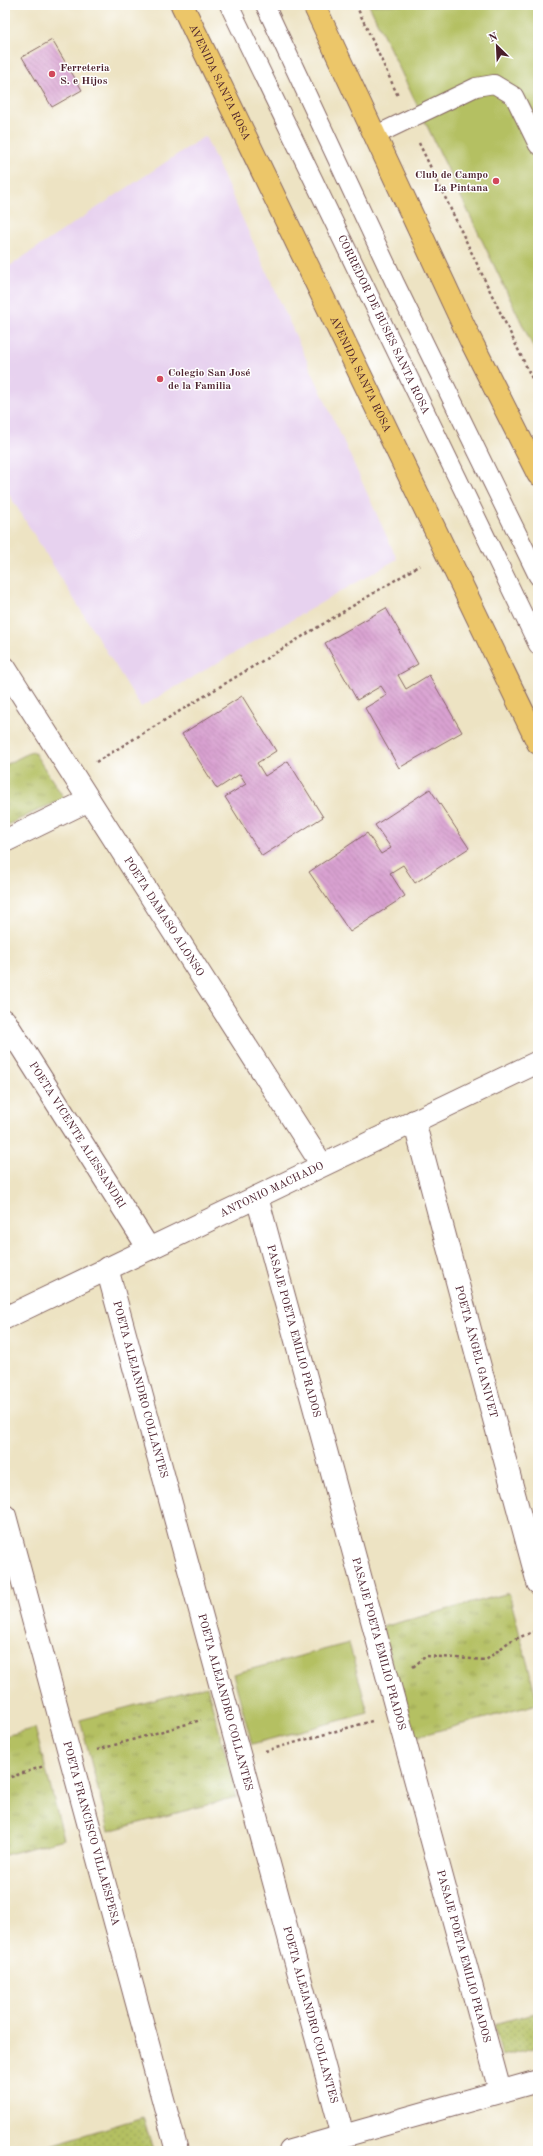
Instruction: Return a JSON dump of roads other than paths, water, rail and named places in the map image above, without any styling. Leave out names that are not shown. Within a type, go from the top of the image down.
[{"type":"main road","name":"AVENIDA SANTA ROSA","points":[[182,5],[538,743]]},
{"type":"main road","points":[[314,5],[467,332],[538,474]]},
{"type":"street","name":"POETA DAMASO ALONSO","points":[[5,668],[322,1165]]},
{"type":"street","points":[[5,841],[89,800]]},
{"type":"street","name":"POETA VICENTE ALESSANDRI","points":[[5,1021],[149,1249]]},
{"type":"street","name":"ANTONIO MACHADO","points":[[5,1318],[538,1062]]},
{"type":"street","name":"POETA ÁNGEL GANIVET","points":[[414,1122],[538,1583]]},
{"type":"street","name":"PASAJE POETA EMILIO PRADOS","points":[[257,1197],[500,2091]]},
{"type":"street","name":"POETA ALEJANDRO COLLANTES","points":[[107,1268],[342,2136]]},
{"type":"street","name":"POETA FRANCISCO VILLAESPESA","points":[[5,1516],[178,2151]]},
{"type":"street","points":[[292,2151],[538,2081]]},
{"type":"lane","name":"CORREDOR DE BUSES SANTA ROSA","points":[[229,5],[538,645]]},
{"type":"lane","points":[[265,5],[395,283],[538,576]]},
{"type":"lane","points":[[374,136],[476,86],[494,84],[514,96],[538,145]]},
{"type":"place","name":"Ferreteria S. e Hijos","points":[[52,74]]},
{"type":"place","name":"Club de Campo La Pintana","points":[[496,181]]},
{"type":"place","name":"Colegio San José de la Familia","points":[[160,379]]}]
